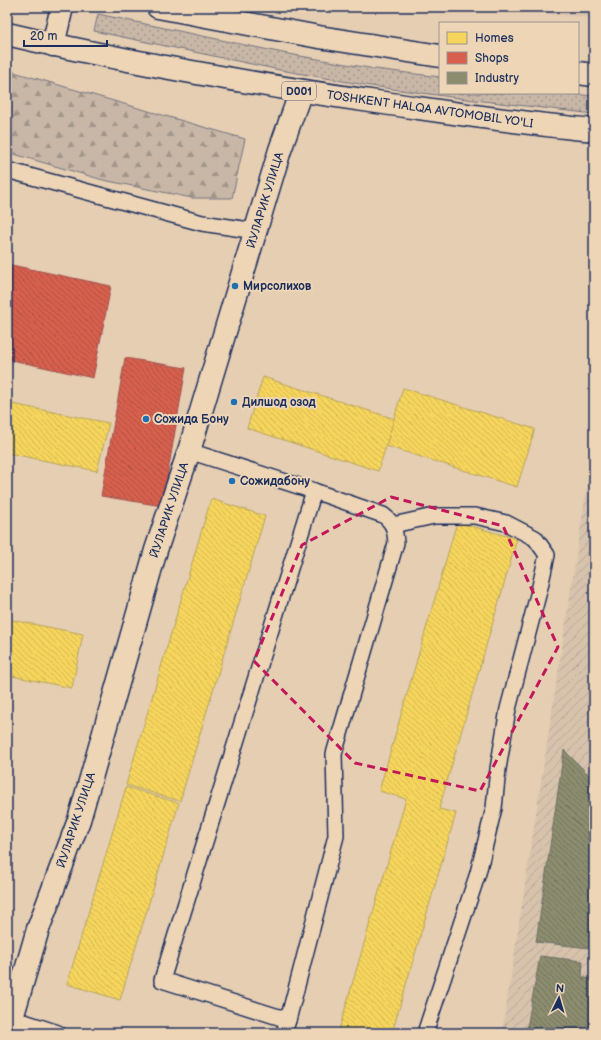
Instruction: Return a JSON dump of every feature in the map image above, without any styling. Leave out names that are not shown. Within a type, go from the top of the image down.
[{"type":"main road","points":[[53,44],[62,7]]},
{"type":"main road","points":[[158,7],[319,37],[439,56]]},
{"type":"main road","name":"TOSHKENT HALQA AVTOMOBIL YO'LI","points":[[7,34],[183,70],[301,91],[445,112],[594,130]]},
{"type":"main road","points":[[579,73],[594,75]]},
{"type":"main road","name":"ЙУЛАРИК УЛИЦА","points":[[10,1023],[38,929],[79,820],[156,550],[188,451],[280,150],[301,91]]},
{"type":"lane","points":[[7,170],[202,223],[256,231]]},
{"type":"lane","points":[[188,451],[314,491],[383,515],[389,519],[393,525],[395,534],[396,543],[334,754],[336,836],[286,1027],[162,980],[314,491]]},
{"type":"lane","points":[[393,525],[434,516],[475,516],[506,524],[535,538],[547,555],[540,592],[508,709],[498,769],[494,808],[478,872],[425,1033]]},
{"type":"lane","points":[[10,1023],[58,1033]]},
{"type":"highlighted area","points":[[391,497],[503,526],[558,647],[480,791],[355,763],[254,661],[302,545]]},
{"type":"shaded area","points":[[481,7],[594,7],[594,18]]},
{"type":"shaded area","points":[[594,441],[594,1033],[502,1033]]},
{"type":"green space","points":[[98,14],[283,53],[375,69],[439,77],[439,94],[572,94],[594,96],[594,114],[371,86],[280,70],[94,31]]},
{"type":"green space","points":[[7,70],[245,139],[232,198],[192,198],[103,180],[7,152]]},
{"type":"building: Homes","points":[[263,377],[395,419],[378,471],[247,428]]},
{"type":"building: Homes","points":[[403,388],[535,429],[517,487],[386,446]]},
{"type":"building: Homes","points":[[7,403],[109,423],[97,471],[7,453]]},
{"type":"building: Homes","points":[[211,499],[265,516],[180,801],[126,785]]},
{"type":"building: Homes","points":[[457,522],[517,539],[439,809],[456,813],[392,1033],[338,1033],[406,799],[379,791]]},
{"type":"building: Homes","points":[[7,619],[83,634],[72,688],[7,675]]},
{"type":"building: Homes","points":[[126,787],[179,803],[120,1000],[67,984]]},
{"type":"building: Shops","points":[[7,264],[111,286],[93,378],[7,359]]},
{"type":"building: Shops","points":[[125,358],[186,368],[162,506],[101,496]]},
{"type":"building: Industry","points":[[564,750],[594,780],[594,908],[589,948],[536,942]]},
{"type":"building: Industry","points":[[540,956],[583,961],[582,977],[594,980],[594,1033],[526,1033]]},
{"type":"place","name":"Мирсолихов","points":[[235,286]]},
{"type":"place","name":"Дилшод озод","points":[[234,402]]},
{"type":"place","name":"Сожида Бону","points":[[146,419]]},
{"type":"place","name":"Сожидабону","points":[[232,481]]}]
